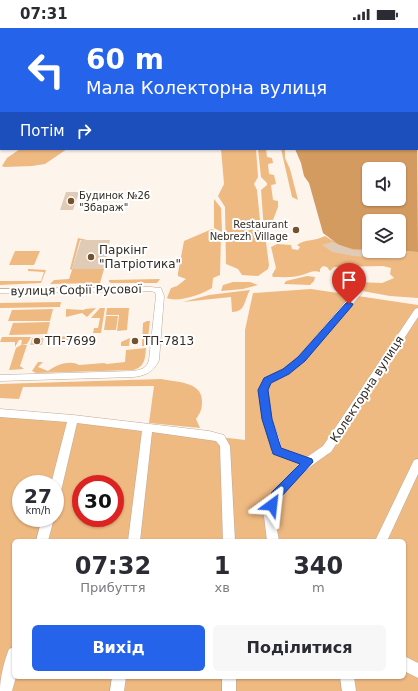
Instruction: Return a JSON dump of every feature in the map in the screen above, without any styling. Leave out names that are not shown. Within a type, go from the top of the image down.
[{"type":"street","name":"вулиця Софії Русової","points":[[0,291],[150,289],[158,290],[160,296],[154,360],[152,367],[141,373],[0,378]]},
{"type":"street","points":[[308,462],[276,451],[275,442],[267,419],[263,390],[268,381],[286,372],[301,359],[358,293]]},
{"type":"street","name":"Колекторна вулиця","points":[[272,539],[270,516],[276,495],[308,462],[327,450],[418,310]]},
{"type":"street","points":[[0,413],[73,419],[216,436],[220,438],[225,446],[229,539]]},
{"type":"street","points":[[59,475],[73,419]]},
{"type":"street","points":[[134,539],[147,428]]},
{"type":"street","points":[[382,539],[418,463]]},
{"type":"street","points":[[43,539],[46,527]]},
{"type":"street","points":[[5,691],[12,662]]},
{"type":"street","points":[[406,664],[418,671]]},
{"type":"street","points":[[117,691],[119,679]]},
{"type":"street","points":[[229,679],[229,691]]},
{"type":"street","points":[[347,679],[349,691]]},
{"type":"shaded area","points":[[19,150],[66,150],[45,164],[32,166],[4,167],[2,166],[7,158]]},
{"type":"shaded area","points":[[221,150],[256,150],[258,177],[254,184],[257,190],[261,231],[265,235],[269,265],[268,269],[258,276],[242,275],[238,269],[226,264],[225,207],[218,196],[224,184]]},
{"type":"shaded area","points":[[258,150],[266,150],[267,157],[272,158],[273,163],[268,164],[269,174],[274,175],[276,184],[271,185],[273,200],[278,201],[278,207],[268,233],[264,230],[261,190],[267,185],[267,183],[261,177]]},
{"type":"shaded area","points":[[281,150],[285,150],[285,158],[290,169],[298,200],[292,197]]},
{"type":"shaded area","points":[[295,150],[417,150],[418,252],[406,251],[406,214],[362,214],[362,250],[339,245],[323,233],[309,183],[304,176],[301,163]]},
{"type":"shaded area","points":[[214,199],[221,208],[222,232],[214,228]]},
{"type":"shaded area","points":[[212,229],[221,236],[220,275],[213,278],[212,288],[203,293],[184,299],[167,298],[171,288],[177,286],[186,279],[178,276],[184,241]]},
{"type":"shaded area","points":[[325,236],[346,246],[362,249],[362,258],[406,258],[406,252],[418,252],[418,298],[390,296],[335,286],[336,284],[356,282],[382,283],[394,278],[390,274],[391,268],[383,266],[334,267],[330,271],[327,267],[323,266],[320,269],[320,272],[313,272],[295,277],[273,277],[272,275],[276,268],[271,247],[277,244],[291,245],[292,249],[298,250],[300,247],[297,245],[300,243]]},
{"type":"shaded area","points":[[78,238],[87,240],[80,240],[72,269],[104,269],[100,283],[50,284],[54,280],[69,279]]},
{"type":"shaded area","points":[[15,251],[40,251],[34,265],[9,265]]},
{"type":"shaded area","points":[[28,269],[46,270],[41,283],[0,285],[0,281],[41,281],[44,272],[28,271]]},
{"type":"shaded area","points":[[307,276],[315,277],[314,281],[310,285],[284,284],[286,281]]},
{"type":"shaded area","points":[[160,279],[157,283],[109,282],[109,280]]},
{"type":"shaded area","points":[[233,282],[250,282],[258,285],[243,289],[221,291],[223,285]]},
{"type":"shaded area","points":[[311,289],[418,305],[418,691],[0,691],[0,414],[145,428],[245,440],[245,330],[253,293]]},
{"type":"shaded area","points":[[250,290],[242,308],[232,312],[231,297],[183,302],[209,295]]},
{"type":"shaded area","points":[[61,302],[60,307],[0,308],[0,303]]},
{"type":"shaded area","points":[[96,308],[87,317],[82,313],[66,317],[66,309],[84,310]]},
{"type":"shaded area","points":[[100,308],[105,308],[101,333],[93,333],[94,328],[98,328],[100,318],[91,318]]},
{"type":"shaded area","points":[[107,308],[129,308],[127,330],[117,331],[119,315],[106,315]]},
{"type":"shaded area","points":[[53,309],[50,321],[8,321],[12,310]]},
{"type":"shaded area","points":[[106,316],[118,316],[116,330],[104,330]]},
{"type":"shaded area","points":[[150,321],[147,346],[142,346],[143,323]]},
{"type":"shaded area","points":[[50,322],[47,334],[9,335],[13,323]]},
{"type":"shaded area","points":[[86,336],[86,340],[50,340],[46,337],[31,337]]},
{"type":"shaded area","points":[[2,337],[31,337],[27,344],[21,345],[22,340],[19,340],[15,347],[15,342],[0,342]]},
{"type":"shaded area","points":[[130,338],[129,346],[121,346],[121,342]]},
{"type":"shaded area","points":[[21,345],[27,345],[20,366],[24,369],[9,370],[16,348]]},
{"type":"shaded area","points":[[146,348],[144,362],[140,367],[133,370],[36,373],[32,371],[38,362],[43,362],[38,367],[48,371],[56,366],[68,363],[79,365],[125,362],[126,350]]},
{"type":"shaded area","points":[[161,379],[187,384],[198,390],[201,394],[202,406],[196,419],[200,428],[149,423],[154,386],[23,387],[19,399],[0,398],[0,384]]},
{"type":"building","name":"Будинок №26 \"Збараж\"","points":[[66,192],[79,192],[73,210],[60,210]]},
{"type":"building","name":"Паркінг \"Патріотика\"","points":[[81,240],[110,240],[104,269],[72,269]]},
{"type":"building","points":[[332,242],[353,250],[362,250],[362,257],[332,252],[322,245]]},
{"type":"building","name":"ТП-7699","points":[[32,338],[44,338],[42,345],[30,345]]},
{"type":"place","name":"Будинок №26 \"Збараж\"","points":[[71,201]]},
{"type":"place","name":"Restaurant Nebrezh Village","points":[[296,230]]},
{"type":"place","name":"Паркінг \"Патріотика\"","points":[[91,257]]},
{"type":"place","name":"ТП-7699","points":[[37,341]]},
{"type":"place","name":"ТП-7813","points":[[135,341]]},
{"type":"route","points":[[272,505],[276,495],[308,462],[276,451],[275,442],[267,419],[263,390],[268,381],[286,372],[301,359],[349,304]]}]
